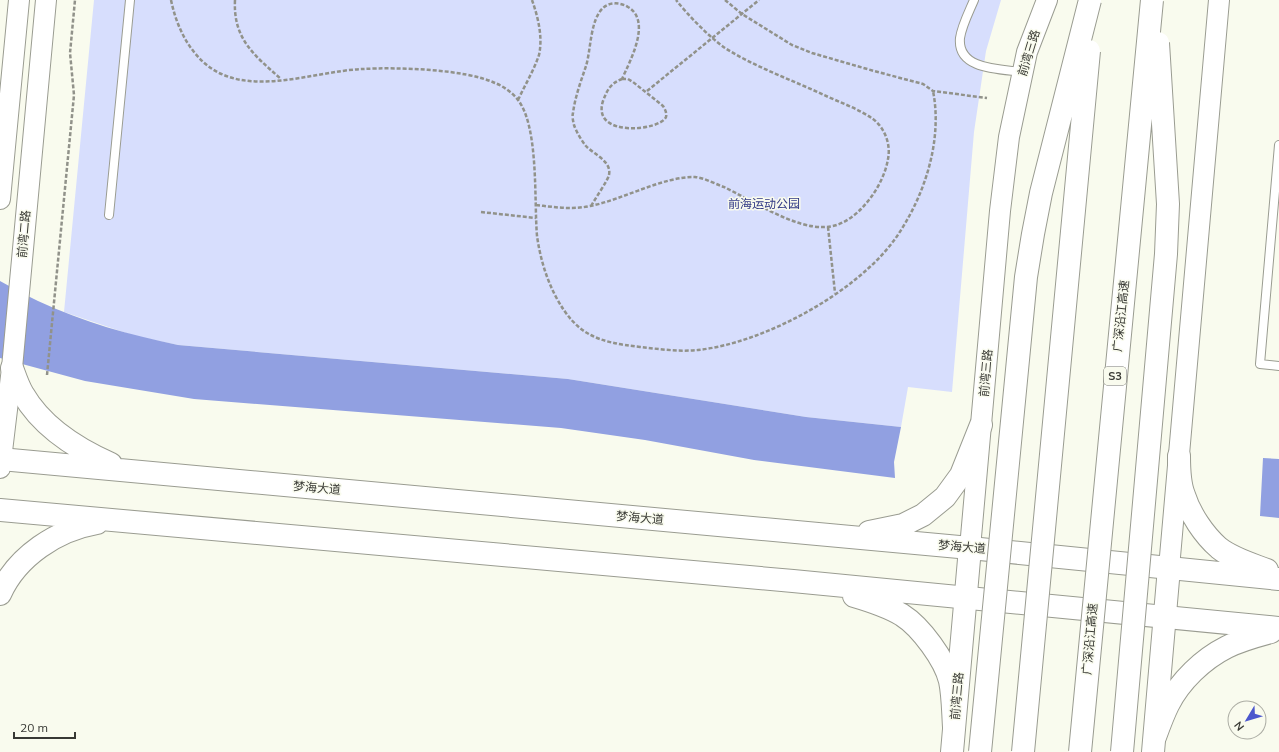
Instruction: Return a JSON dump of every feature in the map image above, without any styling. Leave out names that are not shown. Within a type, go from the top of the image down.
[{"type":"main road","points":[[980,752],[1026,277],[1041,193],[1090,0]]},
{"type":"main road","points":[[1023,752],[1094,0]]},
{"type":"main road","name":"广深沿江高速","points":[[1080,752],[1152,0]]},
{"type":"main road","points":[[1122,752],[1166,254],[1166,167],[1156,0]]},
{"type":"main road","points":[[12,368],[22,393],[36,412],[55,430],[90,455],[112,464],[144,472]]},
{"type":"main road","points":[[843,537],[903,525],[923,515],[945,497],[961,475],[981,425]]},
{"type":"main road","points":[[1179,456],[1180,476],[1184,495],[1192,514],[1205,533],[1220,548],[1241,560],[1279,574]]},
{"type":"main road","name":"梦海大道","points":[[0,462],[144,472],[1279,578]]},
{"type":"main road","points":[[0,510],[793,581],[1279,629]]},
{"type":"main road","points":[[0,594],[14,571],[27,557],[42,546],[58,536],[82,526],[112,521]]},
{"type":"main road","name":"前湾三路","points":[[952,752],[970,548]]},
{"type":"main road","points":[[1154,744],[1169,568]]},
{"type":"main road","points":[[793,581],[874,601],[903,616],[921,632],[938,654],[950,681],[954,727]]},
{"type":"main road","points":[[1154,744],[1168,705],[1180,686],[1206,659],[1226,647],[1247,638],[1279,629]]},
{"type":"street","points":[[0,199],[19,0]]},
{"type":"street","name":"前湾二路","points":[[0,462],[12,368],[46,0]]},
{"type":"street","name":"前湾三路","points":[[970,548],[1008,137],[1027,52],[1047,0]]},
{"type":"street","points":[[1169,568],[1219,0]]},
{"type":"lane","points":[[109,215],[130,0]]},
{"type":"lane","points":[[974,0],[960,38],[961,50],[969,61],[980,66],[1022,72]]},
{"type":"lane","points":[[1279,146],[1260,364],[1279,366]]},
{"type":"path","points":[[47,375],[74,95],[70,53],[76,0]]},
{"type":"path","points":[[172,0],[173,10],[190,47],[201,61],[213,70],[230,78],[247,82],[267,82],[362,69],[439,72],[482,79],[496,83],[508,91],[518,100],[524,110],[531,136],[538,239],[546,276],[555,296],[566,314],[578,327],[588,334],[605,342],[663,349],[695,350],[720,347],[746,340],[796,318],[835,293],[877,260],[896,238],[914,206],[927,175],[934,140],[936,106],[934,92]]},
{"type":"path","points":[[235,0],[234,12],[236,24],[241,36],[261,62],[281,80]]},
{"type":"path","points":[[518,100],[539,54],[539,26],[532,0]]},
{"type":"path","points":[[536,205],[574,209],[591,206],[669,181],[696,177],[741,195],[776,214],[811,226],[828,227],[836,225],[855,215],[867,203],[880,183],[888,159],[889,146],[881,128],[873,120],[849,107],[759,66],[724,47],[698,24],[676,0]]},
{"type":"path","points":[[725,0],[742,14],[792,45],[839,61],[923,84],[934,92],[987,98]]},
{"type":"path","points":[[647,91],[759,0]]},
{"type":"path","points":[[591,206],[609,176],[610,169],[605,162],[585,145],[574,125],[572,114],[586,64],[594,23],[599,12],[604,7],[621,3],[630,8],[636,15],[639,33],[637,46],[622,79]]},
{"type":"path","points":[[622,79],[628,79],[647,91],[663,106],[666,110],[666,117],[662,122],[643,128],[612,126],[606,121],[602,114],[602,106],[608,89],[612,84],[622,79]]},
{"type":"path","points":[[481,212],[536,218]]},
{"type":"path","points":[[828,227],[835,293]]},
{"type":"green space","name":"前海运动公园","points":[[94,0],[1001,0],[986,51],[974,132],[952,392],[908,387],[901,427],[806,417],[568,379],[178,345],[135,336],[64,312]]},
{"type":"water","points":[[0,281],[33,299],[89,322],[142,337],[178,345],[568,379],[806,417],[901,427],[894,462],[895,478],[754,460],[645,440],[561,428],[194,399],[85,381],[0,358]]},
{"type":"water","points":[[1263,458],[1279,459],[1279,518],[1260,516]]}]
